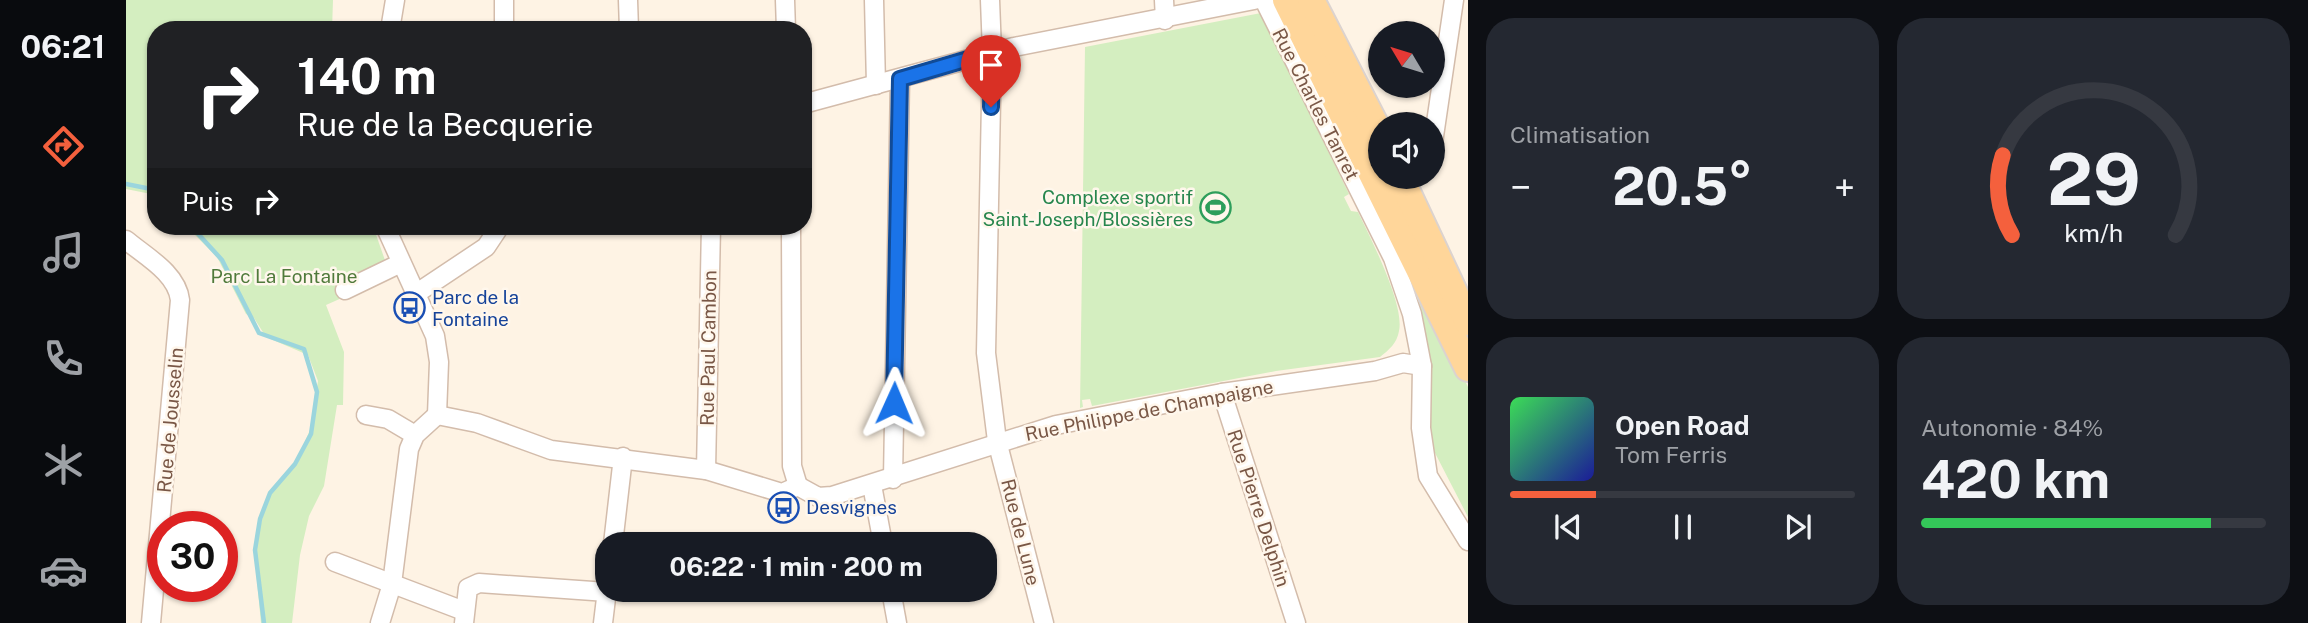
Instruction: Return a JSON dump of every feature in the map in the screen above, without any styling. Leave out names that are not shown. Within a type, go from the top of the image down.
[{"type":"main road","points":[[1286,0],[1468,368]]},
{"type":"main road","points":[[1311,0],[1369,112]]},
{"type":"main road","points":[[1406,189],[1468,322]]},
{"type":"street","points":[[392,21],[396,0]]},
{"type":"street","points":[[503,0],[504,21]]},
{"type":"street","points":[[628,0],[629,21]]},
{"type":"street","points":[[785,0],[786,21]]},
{"type":"street","points":[[874,0],[876,85]]},
{"type":"street","name":"Rue de Lune","points":[[990,0],[992,52],[986,353],[997,441],[1044,623]]},
{"type":"street","points":[[1164,0],[1165,20]]},
{"type":"street","points":[[812,102],[992,52],[1165,20],[1254,0]]},
{"type":"street","name":"Rue Charles Tanret","points":[[1264,0],[1393,258],[1412,314],[1422,366],[1421,428],[1428,475],[1468,541]]},
{"type":"street","points":[[1438,112],[1454,0]]},
{"type":"street","points":[[893,479],[900,79]]},
{"type":"street","points":[[380,623],[392,584],[409,449],[415,435],[437,415],[439,362],[435,336],[389,235]]},
{"type":"street","points":[[416,293],[486,247],[494,235]]},
{"type":"street","name":"Rue Paul Cambon","points":[[706,470],[710,235]]},
{"type":"street","points":[[791,235],[792,466],[798,486]]},
{"type":"street","name":"Rue de Jousselin","points":[[126,240],[173,279],[179,289],[180,300],[151,623]]},
{"type":"street","points":[[345,290],[401,263]]},
{"type":"street","name":"Rue Philippe de Champaigne","points":[[437,415],[477,423],[551,450],[623,457],[706,470],[782,493],[798,486],[811,495],[825,498],[893,479],[997,441],[1056,425],[1222,393],[1375,372],[1403,363],[1422,366]]},
{"type":"street","name":"Rue Pierre Delphin","points":[[1222,393],[1296,623]]},
{"type":"street","points":[[366,415],[388,419],[415,435]]},
{"type":"street","points":[[614,532],[623,457]]},
{"type":"street","points":[[872,485],[881,532]]},
{"type":"street","points":[[335,562],[392,584],[464,617],[468,588],[479,583],[595,590]]},
{"type":"street","points":[[603,623],[606,602]]},
{"type":"street","points":[[893,602],[897,623]]},
{"type":"green space","points":[[126,0],[333,0],[332,21],[147,21],[147,193],[126,189]]},
{"type":"green space","name":"Complexe sportif Saint-Joseph/Blossières","points":[[1261,13],[1349,194],[1344,197],[1351,211],[1358,212],[1385,271],[1397,305],[1399,331],[1396,339],[1380,357],[1276,371],[1092,406],[1090,399],[1082,400],[1083,407],[1080,408],[1085,47]]},
{"type":"green space","name":"Parc La Fontaine","points":[[195,235],[376,235],[387,266],[340,283],[344,297],[326,305],[344,352],[343,405],[337,405],[324,486],[309,516],[300,555],[292,623],[261,623],[254,550],[268,496],[296,462],[310,430],[318,381],[308,355],[266,337],[254,318],[246,314],[217,257]]},
{"type":"green space","points":[[1416,291],[1421,291],[1468,387],[1468,517],[1434,451],[1430,452],[1428,353]]},
{"type":"waterway","points":[[126,184],[147,188]]},
{"type":"waterway","points":[[199,235],[222,260],[259,333],[304,349],[317,392],[311,434],[295,464],[270,493],[260,519],[255,550],[264,623]]},
{"type":"place","name":"Complexe sportif Saint-Joseph/Blossières","points":[[1216,208]]},
{"type":"place","name":"Parc de la Fontaine","points":[[409,308]]},
{"type":"place","name":"Desvignes","points":[[783,507]]},
{"type":"route","points":[[894,403],[900,79],[992,52],[991,107]]}]
